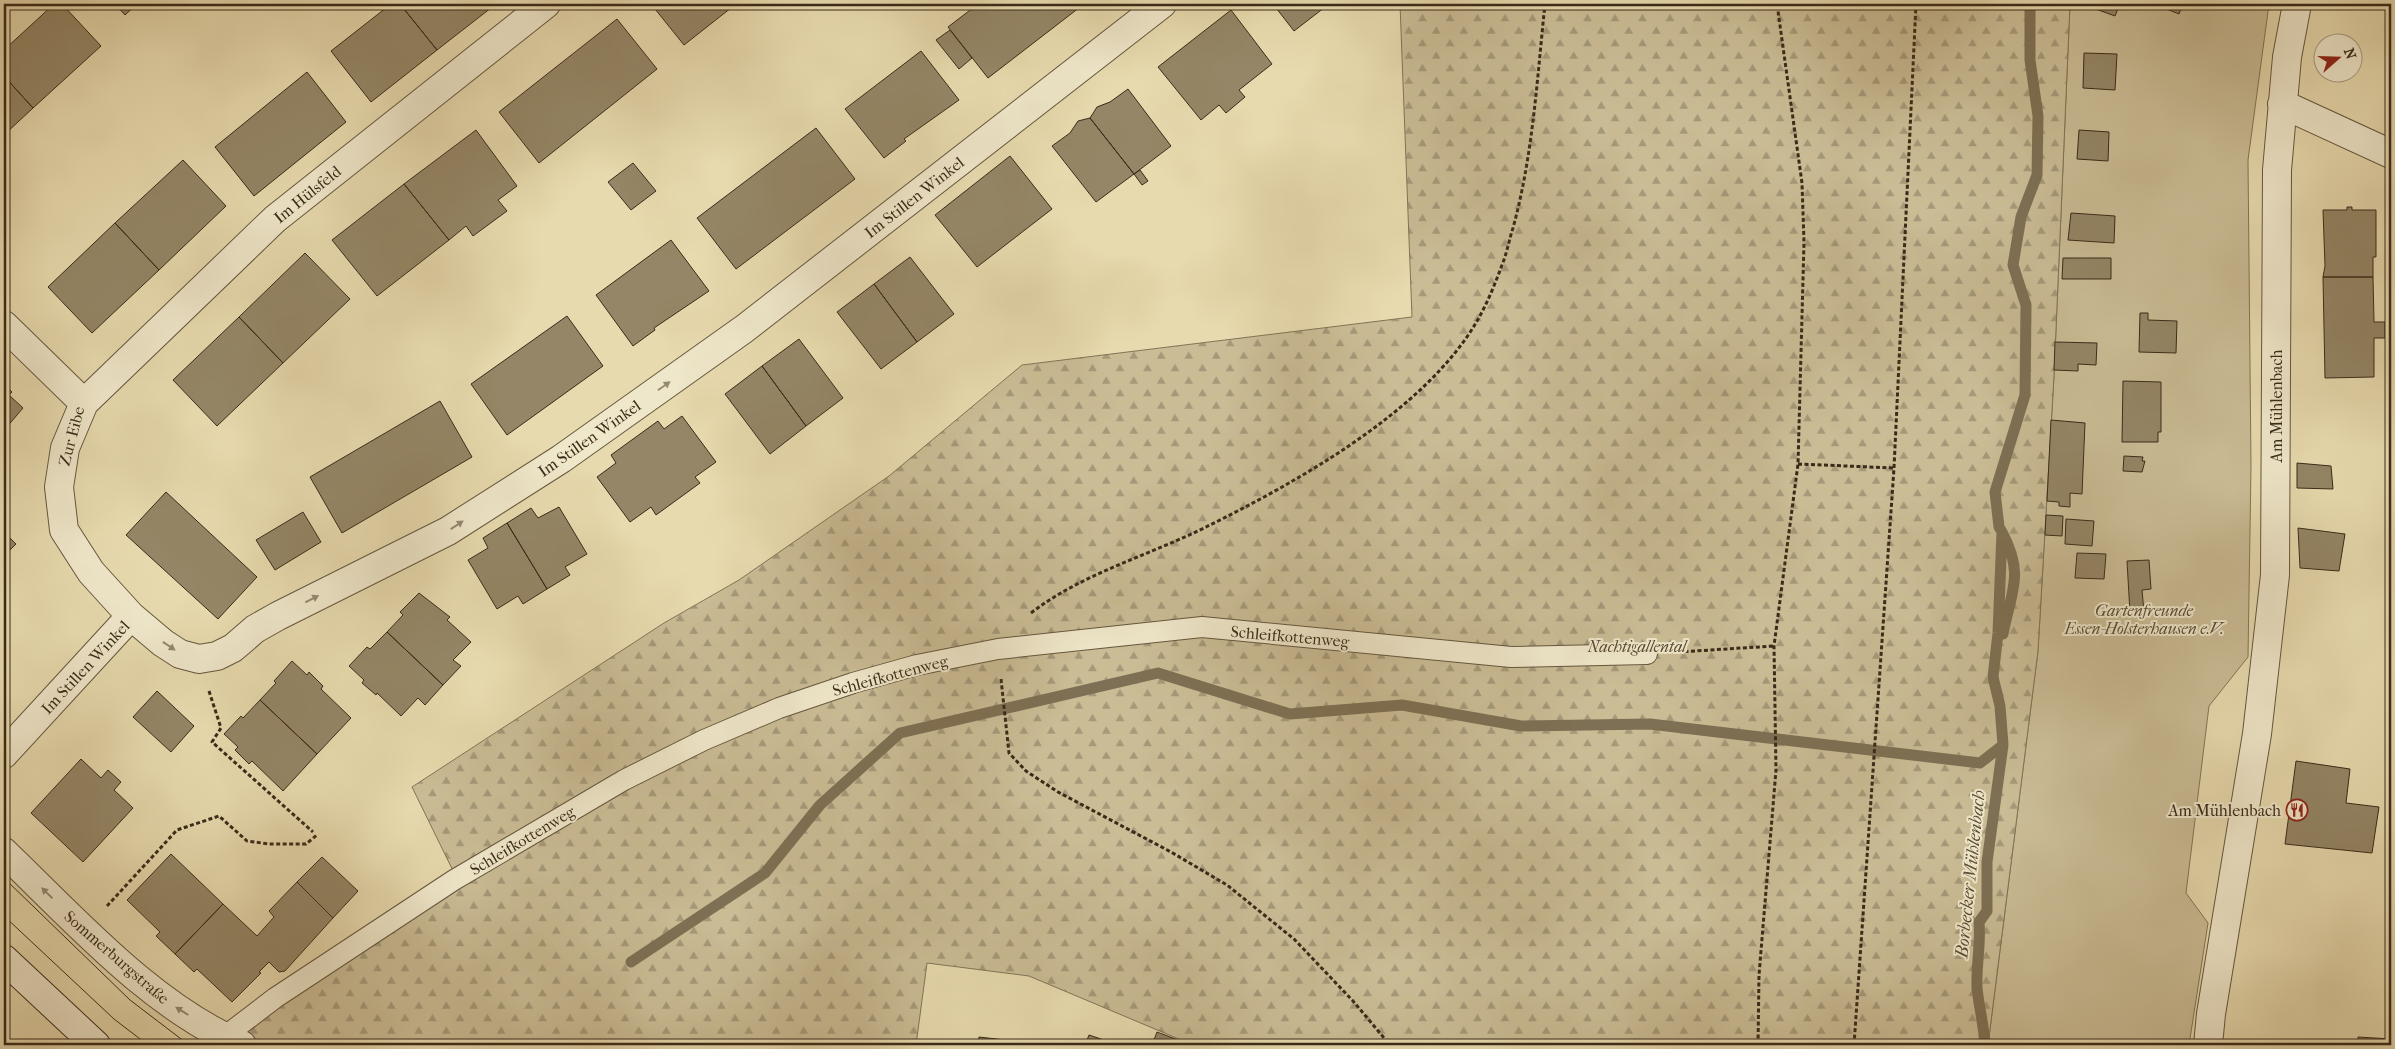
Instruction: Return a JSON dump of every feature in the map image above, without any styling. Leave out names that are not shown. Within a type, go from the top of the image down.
[{"type":"street","name":"Im Hülsfeld","points":[[84,403],[275,219],[546,4]]},
{"type":"street","name":"Im Stillen Winkel","points":[[4,754],[131,616],[180,654],[199,659],[217,656],[233,648],[255,629],[278,616],[448,531],[561,459],[744,329],[1162,4]]},
{"type":"street","name":"Am Mühlenbach","points":[[2208,1045],[2211,1014],[2257,734],[2275,575],[2277,170],[2282,104],[2297,4]]},
{"type":"street","points":[[2282,104],[2391,154]]},
{"type":"street","name":"Zur Eibe","points":[[4,325],[84,403],[65,448],[60,487],[64,530],[90,572],[131,616]]},
{"type":"street","name":"Sommerburgstraße","points":[[4,852],[84,929],[160,997],[233,1041]]},
{"type":"street","points":[[4,959],[96,1045]]},
{"type":"lane","name":"Schleifkottenweg","points":[[233,1041],[275,998],[454,880],[624,780],[696,744],[779,708],[853,683],[917,665],[998,649],[1202,627],[1511,657],[1647,654]]},
{"type":"path","points":[[998,649],[1019,623],[1053,596],[1114,566],[1205,527],[1277,489],[1356,441],[1399,408],[1444,365],[1477,321],[1503,264],[1521,198],[1527,163],[1544,4]]},
{"type":"path","points":[[1758,1045],[1759,975],[1776,770],[1774,646],[1798,464],[1804,242],[1802,182],[1777,4]]},
{"type":"path","points":[[1854,1045],[1894,468],[1916,4]]},
{"type":"path","points":[[1798,464],[1894,468]]},
{"type":"path","points":[[1647,654],[1774,646]]},
{"type":"path","points":[[199,659],[222,728],[212,742],[313,832]]},
{"type":"path","points":[[1000,670],[1008,753],[1026,771],[1058,792],[1171,852],[1227,885],[1294,939],[1353,1001],[1390,1045]]},
{"type":"path","points":[[84,929],[176,830],[219,816],[247,841],[269,844],[306,844],[317,835]]},
{"type":"green space","name":"Nachtigallental","points":[[1400,4],[2070,4],[2054,376],[2038,651],[1988,1045],[1193,1045],[1029,976],[927,963],[916,1045],[263,1045],[235,1033],[461,887],[412,787],[664,623],[739,580],[889,476],[1022,365],[1412,317]]},
{"type":"green space","name":"Gartenfreunde Essen-Holsterhausen e.V.","points":[[2070,4],[2269,4],[2248,160],[2251,467],[2248,657],[2209,706],[2186,893],[2208,923],[2189,1045],[1988,1045],[2038,651],[2054,376]]},
{"type":"building","points":[[54,4],[62,4],[101,46],[33,108],[4,76],[4,50]]},
{"type":"building","points":[[115,4],[137,4],[125,15]]},
{"type":"building","points":[[391,4],[400,4],[437,50],[371,102],[331,51]]},
{"type":"building","points":[[400,4],[496,4],[437,50]]},
{"type":"building","points":[[651,4],[736,4],[684,45]]},
{"type":"building","points":[[978,4],[1084,4],[988,78],[948,27]]},
{"type":"building","points":[[1273,4],[1329,4],[1294,31]]},
{"type":"building","points":[[2095,4],[2120,4],[2115,16],[2093,8]]},
{"type":"building","points":[[2154,4],[2183,4],[2179,14]]},
{"type":"building","points":[[1231,10],[1272,64],[1239,90],[1245,97],[1226,113],[1219,105],[1201,120],[1158,67]]},
{"type":"building","points":[[617,19],[657,69],[539,163],[499,112]]},
{"type":"building","points":[[950,30],[972,58],[959,69],[936,40]]},
{"type":"building","points":[[921,51],[959,100],[904,139],[906,141],[884,158],[845,109]]},
{"type":"building","points":[[2084,53],[2117,54],[2115,90],[2083,88]]},
{"type":"building","points":[[307,72],[346,122],[254,196],[215,147]]},
{"type":"building","points":[[4,76],[33,108],[4,135]]},
{"type":"building","points":[[1128,89],[1171,146],[1134,174],[1090,118],[1097,107],[1110,102]]},
{"type":"building","points":[[1090,118],[1134,174],[1096,202],[1052,146],[1070,133],[1078,121]]},
{"type":"building","points":[[816,128],[855,179],[736,269],[697,218]]},
{"type":"building","points":[[476,130],[517,186],[498,200],[507,211],[473,236],[466,226],[449,240],[404,184]]},
{"type":"building","points":[[2079,130],[2109,132],[2108,161],[2077,159]]},
{"type":"building","points":[[1010,156],[1052,209],[977,267],[935,215]]},
{"type":"building","points":[[183,160],[226,206],[159,270],[115,223]]},
{"type":"building","points":[[633,163],[656,191],[631,210],[608,182]]},
{"type":"building","points":[[1140,170],[1148,181],[1142,185],[1134,174]]},
{"type":"building","points":[[404,184],[449,240],[377,296],[332,240]]},
{"type":"building","points":[[2347,207],[2352,207],[2352,210],[2376,210],[2376,257],[2373,257],[2373,277],[2323,277],[2325,266],[2323,210],[2347,210]]},
{"type":"building","points":[[2071,213],[2115,216],[2114,243],[2068,240]]},
{"type":"building","points":[[115,223],[159,270],[92,333],[48,287]]},
{"type":"building","points":[[671,240],[709,291],[654,328],[655,330],[633,346],[596,295]]},
{"type":"building","points":[[305,253],[350,299],[283,363],[239,317]]},
{"type":"building","points":[[910,257],[954,314],[917,342],[874,284]]},
{"type":"building","points":[[2063,258],[2111,258],[2111,279],[2062,279]]},
{"type":"building","points":[[2323,277],[2373,277],[2374,322],[2385,322],[2385,338],[2374,338],[2374,377],[2325,378]]},
{"type":"building","points":[[874,284],[917,342],[881,369],[837,312]]},
{"type":"building","points":[[2140,313],[2148,313],[2148,320],[2177,321],[2176,353],[2139,352]]},
{"type":"building","points":[[567,316],[603,366],[507,435],[471,384]]},
{"type":"building","points":[[239,317],[283,363],[217,426],[173,380]]},
{"type":"building","points":[[799,339],[843,398],[806,426],[762,366]]},
{"type":"building","points":[[2055,342],[2097,343],[2096,365],[2078,364],[2078,371],[2054,370]]},
{"type":"building","points":[[762,366],[806,426],[770,454],[725,394]]},
{"type":"building","points":[[2123,381],[2161,382],[2161,432],[2158,432],[2158,442],[2122,442]]},
{"type":"building","points":[[4,384],[12,392],[9,395],[23,408],[6,428],[4,426]]},
{"type":"building","points":[[440,401],[472,457],[342,533],[310,477]]},
{"type":"building","points":[[682,416],[716,462],[695,477],[700,483],[656,515],[651,507],[630,522],[597,477],[616,463],[611,455],[658,421],[664,429]]},
{"type":"building","points":[[2051,420],[2085,423],[2082,494],[2070,493],[2070,507],[2059,506],[2059,502],[2047,501]]},
{"type":"building","points":[[2124,456],[2143,457],[2142,461],[2145,461],[2142,472],[2123,471]]},
{"type":"building","points":[[2297,463],[2331,466],[2333,489],[2297,488]]},
{"type":"building","points":[[166,492],[257,577],[218,619],[126,535]]},
{"type":"building","points":[[559,507],[587,554],[565,567],[570,575],[547,589],[507,523],[531,508],[538,518]]},
{"type":"building","points":[[303,512],[321,542],[275,570],[256,540]]},
{"type":"building","points":[[2046,515],[2063,516],[2062,536],[2045,535]]},
{"type":"building","points":[[2066,519],[2094,521],[2092,546],[2065,544]]},
{"type":"building","points":[[507,523],[547,589],[523,604],[518,596],[497,609],[468,560],[488,548],[483,538]]},
{"type":"building","points":[[2298,528],[2345,534],[2339,571],[2300,568]]},
{"type":"building","points":[[4,532],[16,544],[4,556]]},
{"type":"building","points":[[2077,553],[2106,554],[2104,579],[2075,578]]},
{"type":"building","points":[[2149,560],[2151,589],[2142,590],[2144,612],[2130,613],[2127,561]]},
{"type":"building","points":[[419,593],[450,617],[447,620],[471,642],[453,660],[461,666],[443,685],[387,632],[403,615],[400,612]]},
{"type":"building","points":[[387,632],[443,685],[425,705],[418,698],[401,716],[377,693],[376,695],[362,683],[364,680],[349,666],[367,647],[370,649]]},
{"type":"building","points":[[292,661],[307,675],[309,672],[323,686],[321,689],[351,718],[317,754],[260,700],[276,683],[274,681]]},
{"type":"building","points":[[157,691],[194,726],[171,752],[133,717]]},
{"type":"building","points":[[260,700],[317,754],[283,791],[252,761],[249,764],[235,750],[238,747],[224,734]]},
{"type":"building","points":[[81,759],[101,778],[108,770],[121,782],[114,790],[133,808],[83,862],[31,813]]},
{"type":"building","points":[[2296,761],[2350,769],[2346,803],[2379,807],[2372,853],[2285,844]]},
{"type":"building","points":[[171,854],[223,904],[175,954],[156,936],[160,932],[127,900]]},
{"type":"building","points":[[322,857],[358,891],[333,918],[297,882]]},
{"type":"building","points":[[297,882],[333,918],[285,971],[279,972],[269,962],[259,972],[261,973],[232,1002],[197,969],[194,972],[175,954],[223,904],[257,936],[274,917],[269,911]]},
{"type":"building","points":[[1157,1032],[1191,1045],[1152,1045]]},
{"type":"building","points":[[1089,1035],[1119,1045],[1085,1045]]},
{"type":"building","points":[[979,1037],[1005,1040],[1004,1045],[978,1045]]},
{"type":"building","points":[[2358,1037],[2391,1039],[2391,1045],[2358,1045]]},
{"type":"building","points":[[1005,1040],[1030,1044],[1030,1045],[1004,1045]]},
{"type":"waterway","name":"Borbecker Mühlenbach","points":[[1985,1045],[1977,988],[1979,922],[1987,911],[1987,862],[2003,745],[2000,706],[1993,677],[1998,633],[2002,532],[1999,527],[1995,492],[2025,395],[2026,305],[2013,265],[2021,217],[2037,175],[2038,116],[2030,60],[2030,4]]},
{"type":"waterway","name":"Borbecker Mühlenbach","points":[[2002,532],[2009,547],[2015,572],[2003,634]]},
{"type":"waterway","points":[[631,962],[765,873],[820,805],[900,733],[1158,673],[1290,714],[1402,705],[1521,726],[1650,724],[1980,763],[2003,745]]},
{"type":"tram line","points":[[4,878],[130,1000],[189,1045]]},
{"type":"tram line","points":[[4,916],[114,1019],[148,1045]]},
{"type":"place","name":"Am Mühlenbach","points":[[2297,810]]}]
